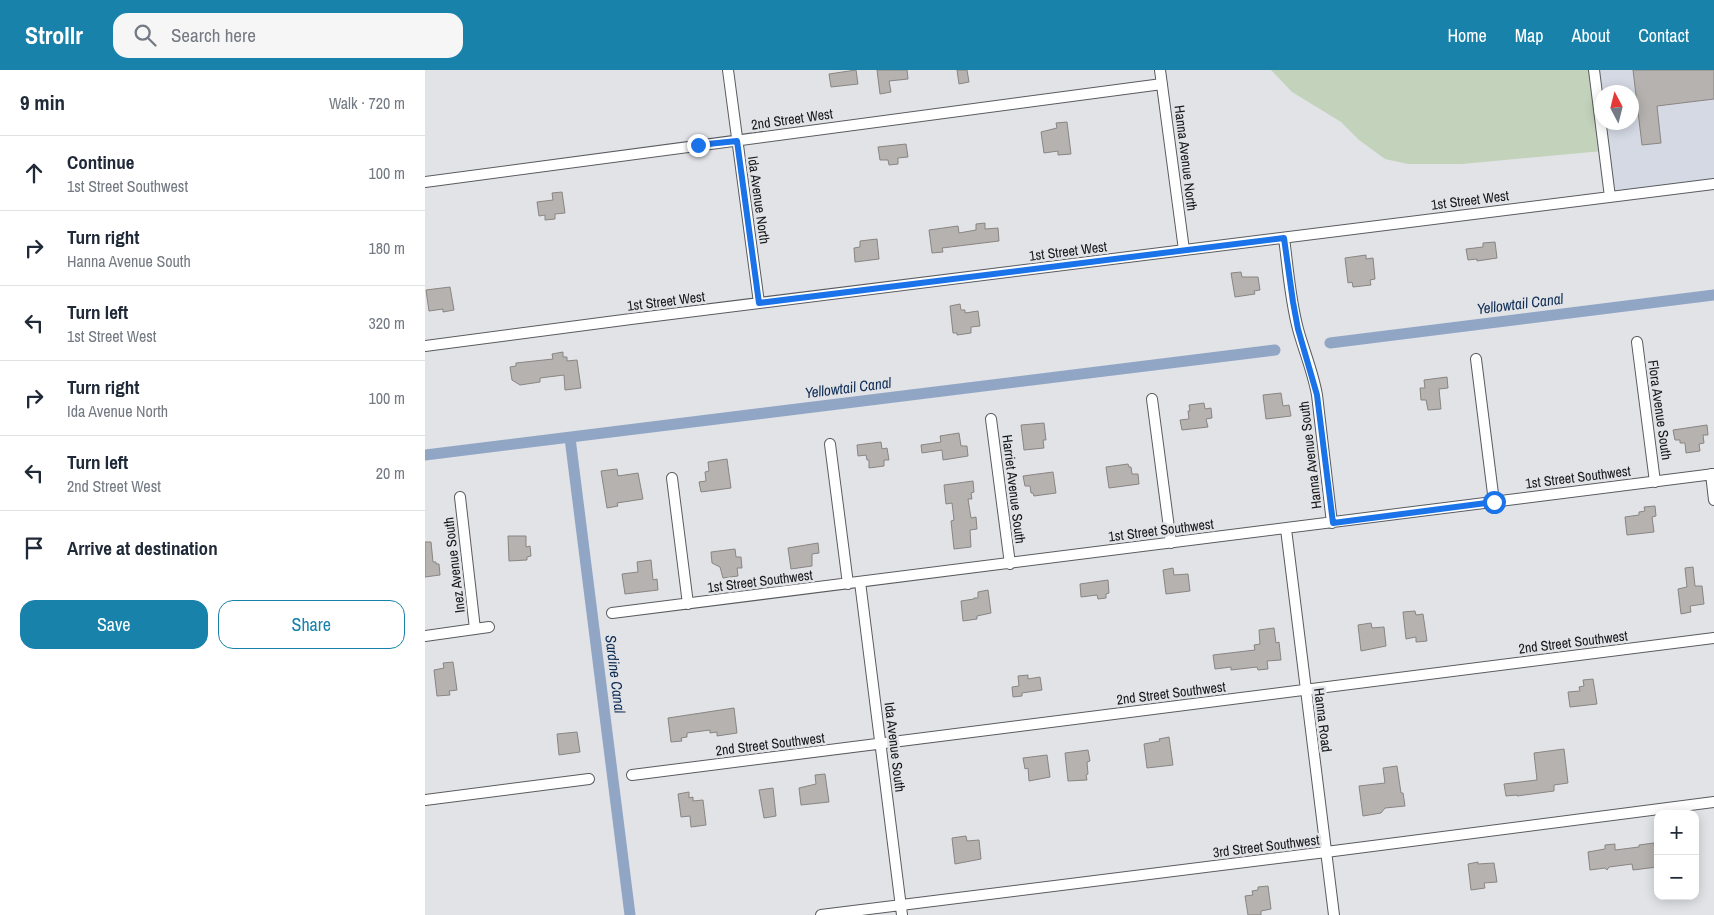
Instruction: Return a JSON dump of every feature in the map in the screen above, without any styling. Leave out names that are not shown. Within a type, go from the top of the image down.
[{"type":"street","name":"Ida Avenue North","points":[[728,70],[759,303]]},
{"type":"street","name":"Hanna Avenue North","points":[[1160,70],[1184,250]]},
{"type":"street","points":[[1594,70],[1610,196]]},
{"type":"street","name":"2nd Street West","points":[[425,182],[1162,84]]},
{"type":"street","name":"1st Street West","points":[[425,346],[1714,184]]},
{"type":"street","name":"Hanna Avenue South","points":[[1284,238],[1298,329],[1317,395],[1333,523]]},
{"type":"street","name":"Flora Avenue South","points":[[1637,342],[1655,482]]},
{"type":"street","points":[[1476,359],[1494,502]]},
{"type":"street","points":[[1152,399],[1171,543]]},
{"type":"street","name":"Harriet Avenue South","points":[[991,419],[1010,564]]},
{"type":"street","points":[[830,444],[848,584]]},
{"type":"street","points":[[1712,474],[1714,500]]},
{"type":"street","name":"1st Street Southwest","points":[[612,613],[1712,474]]},
{"type":"street","points":[[672,478],[688,604]]},
{"type":"street","name":"Inez Avenue South","points":[[460,497],[475,629]]},
{"type":"street","name":"Hanna Road","points":[[1286,528],[1334,915]]},
{"type":"street","name":"Ida Avenue South","points":[[860,582],[901,910]]},
{"type":"street","points":[[425,636],[489,627]]},
{"type":"street","name":"2nd Street Southwest","points":[[632,775],[1714,638]]},
{"type":"street","points":[[425,800],[589,779]]},
{"type":"street","name":"3rd Street Southwest","points":[[821,915],[901,910],[1326,852],[1714,802]]},
{"type":"shaded area","points":[[1593,70],[1714,70],[1714,184],[1609,197],[1601,130],[1639,130],[1639,85],[1595,85]]},
{"type":"green space","points":[[1271,70],[1593,70],[1595,85],[1594,130],[1600,130],[1603,151],[1462,164],[1408,164],[1385,159],[1359,140],[1341,122],[1292,92]]},
{"type":"building","points":[[856,70],[858,84],[831,87],[829,74]]},
{"type":"building","points":[[877,70],[907,70],[908,79],[889,81],[891,92],[880,94]]},
{"type":"building","points":[[957,70],[967,70],[969,82],[959,84]]},
{"type":"building","points":[[1633,70],[1714,70],[1714,99],[1657,106],[1661,143],[1642,145],[1639,120],[1639,85],[1635,85]]},
{"type":"building","points":[[1067,122],[1071,154],[1058,155],[1058,151],[1044,153],[1041,132],[1057,128],[1056,123]]},
{"type":"building","points":[[906,144],[908,157],[898,158],[898,164],[889,165],[888,160],[880,160],[878,147]]},
{"type":"building","points":[[562,192],[565,213],[555,214],[555,219],[545,220],[545,215],[539,216],[537,202],[553,200],[552,193]]},
{"type":"building","points":[[985,223],[985,229],[998,228],[999,241],[942,248],[943,252],[932,253],[929,230],[958,226],[959,233],[976,230],[976,224]]},
{"type":"building","points":[[877,239],[879,259],[855,262],[854,248],[860,247],[860,241]]},
{"type":"building","points":[[1495,242],[1497,258],[1477,261],[1477,259],[1468,260],[1466,249],[1483,247],[1483,243]]},
{"type":"building","points":[[1366,255],[1366,259],[1373,258],[1375,279],[1370,280],[1371,285],[1353,287],[1352,282],[1348,283],[1345,258]]},
{"type":"building","points":[[1241,272],[1242,277],[1258,277],[1260,290],[1254,291],[1255,294],[1235,297],[1231,273]]},
{"type":"building","points":[[450,287],[454,310],[443,312],[443,309],[429,311],[426,290]]},
{"type":"building","points":[[960,304],[961,310],[965,310],[965,313],[978,311],[980,326],[971,327],[971,333],[957,335],[957,333],[953,333],[950,306]]},
{"type":"building","points":[[563,352],[563,357],[567,357],[567,361],[577,360],[581,388],[565,390],[564,375],[540,378],[540,382],[520,385],[512,380],[510,367],[516,366],[516,363],[553,359],[552,354]]},
{"type":"building","points":[[1447,377],[1448,388],[1439,389],[1441,409],[1428,410],[1426,400],[1421,400],[1420,388],[1425,388],[1424,380]]},
{"type":"building","points":[[1281,393],[1283,406],[1289,405],[1291,416],[1266,419],[1263,395]]},
{"type":"building","points":[[1204,403],[1205,409],[1211,408],[1212,418],[1206,419],[1208,427],[1182,430],[1180,420],[1189,419],[1189,405]]},
{"type":"building","points":[[1044,423],[1046,440],[1043,440],[1044,448],[1024,450],[1021,425]]},
{"type":"building","points":[[1707,425],[1708,435],[1703,435],[1704,443],[1699,444],[1700,451],[1686,453],[1685,443],[1675,440],[1673,430]]},
{"type":"building","points":[[959,433],[961,446],[967,446],[968,456],[943,460],[942,450],[922,453],[921,445],[941,442],[940,436]]},
{"type":"building","points":[[881,442],[882,449],[887,448],[889,460],[884,460],[884,466],[869,468],[869,460],[867,460],[866,455],[858,456],[857,445]]},
{"type":"building","points":[[727,459],[731,488],[701,492],[699,482],[706,481],[705,472],[709,471],[708,462]]},
{"type":"building","points":[[1128,464],[1131,467],[1132,474],[1138,474],[1139,484],[1109,488],[1106,467]]},
{"type":"building","points":[[617,469],[618,476],[638,473],[643,499],[617,503],[618,506],[607,508],[601,471]]},
{"type":"building","points":[[1053,472],[1056,493],[1034,496],[1031,493],[1030,486],[1025,486],[1023,476]]},
{"type":"building","points":[[973,481],[974,492],[971,493],[972,499],[968,499],[971,518],[976,517],[977,529],[970,530],[971,547],[954,549],[951,521],[954,520],[952,503],[946,504],[944,485]]},
{"type":"building","points":[[1655,506],[1656,516],[1652,517],[1654,532],[1627,535],[1625,517],[1639,515],[1639,512],[1645,511],[1644,507]]},
{"type":"building","points":[[508,536],[526,536],[526,547],[530,546],[531,556],[527,557],[527,560],[509,561]]},
{"type":"building","points":[[425,542],[431,542],[433,562],[439,564],[440,575],[425,577]]},
{"type":"building","points":[[818,543],[819,553],[812,554],[812,566],[791,569],[788,548]]},
{"type":"building","points":[[735,549],[736,557],[741,557],[742,568],[737,568],[738,576],[723,578],[720,567],[712,563],[711,552]]},
{"type":"building","points":[[651,560],[653,580],[657,579],[658,590],[625,594],[622,574],[638,572],[637,562]]},
{"type":"building","points":[[1693,567],[1695,586],[1702,586],[1704,604],[1690,606],[1691,612],[1681,614],[1678,589],[1687,587],[1685,568]]},
{"type":"building","points":[[1173,568],[1174,575],[1188,574],[1190,591],[1166,594],[1163,570]]},
{"type":"building","points":[[1108,580],[1109,593],[1106,594],[1106,598],[1098,599],[1097,595],[1081,597],[1080,584]]},
{"type":"building","points":[[988,590],[991,613],[977,616],[977,619],[963,621],[961,601],[978,598],[978,592]]},
{"type":"building","points":[[1415,611],[1416,615],[1423,614],[1427,641],[1416,642],[1416,637],[1406,639],[1403,612]]},
{"type":"building","points":[[1371,623],[1372,628],[1384,627],[1386,646],[1361,651],[1358,625]]},
{"type":"building","points":[[1274,628],[1276,643],[1279,642],[1281,660],[1267,661],[1268,669],[1258,670],[1257,667],[1231,670],[1231,667],[1215,669],[1213,655],[1255,650],[1254,645],[1260,644],[1259,630]]},
{"type":"building","points":[[453,662],[457,690],[449,691],[450,695],[437,696],[434,670],[444,668],[443,663]]},
{"type":"building","points":[[1028,675],[1028,679],[1040,677],[1042,690],[1022,693],[1022,696],[1013,697],[1012,687],[1019,686],[1018,676]]},
{"type":"building","points":[[1593,679],[1597,704],[1570,707],[1568,692],[1580,691],[1579,687],[1584,686],[1583,680]]},
{"type":"building","points":[[734,708],[737,733],[717,736],[717,732],[710,733],[710,730],[687,733],[687,737],[681,738],[682,741],[671,742],[668,718]]},
{"type":"building","points":[[577,732],[580,752],[559,755],[557,734]]},
{"type":"building","points":[[1169,737],[1173,765],[1147,768],[1144,744]]},
{"type":"building","points":[[1564,749],[1568,783],[1554,785],[1554,791],[1506,796],[1504,784],[1537,780],[1534,753]]},
{"type":"building","points":[[1088,750],[1090,761],[1087,762],[1087,780],[1068,781],[1065,753]]},
{"type":"building","points":[[1047,755],[1050,777],[1029,781],[1028,768],[1025,769],[1023,758]]},
{"type":"building","points":[[1397,766],[1405,806],[1385,808],[1381,813],[1363,816],[1359,786],[1385,783],[1383,768]]},
{"type":"building","points":[[825,774],[829,802],[801,805],[799,788],[816,784],[815,775]]},
{"type":"building","points":[[773,788],[776,816],[764,818],[759,790]]},
{"type":"building","points":[[689,792],[689,798],[693,797],[693,801],[703,800],[706,825],[691,827],[690,816],[681,817],[678,794]]},
{"type":"building","points":[[966,836],[967,841],[979,840],[981,859],[955,864],[952,838]]},
{"type":"building","points":[[1654,843],[1654,867],[1633,870],[1632,864],[1609,867],[1607,870],[1605,868],[1590,870],[1588,852],[1605,849],[1605,845],[1615,844],[1615,850],[1639,847],[1639,845]]},
{"type":"building","points":[[1478,862],[1478,864],[1494,863],[1497,882],[1484,883],[1485,888],[1471,890],[1468,864]]},
{"type":"building","points":[[1268,886],[1271,909],[1261,911],[1261,915],[1248,915],[1245,896],[1253,895],[1252,891],[1258,890],[1258,887]]},
{"type":"waterway","name":"Yellowtail Canal","points":[[1330,343],[1714,295]]},
{"type":"waterway","name":"Yellowtail Canal","points":[[425,455],[1275,350]]},
{"type":"waterway","name":"Sardine Canal","points":[[570,438],[630,915]]},
{"type":"route","points":[[698,145],[737,141],[759,303],[1284,238],[1298,329],[1317,395],[1333,523],[1494,502]]}]
